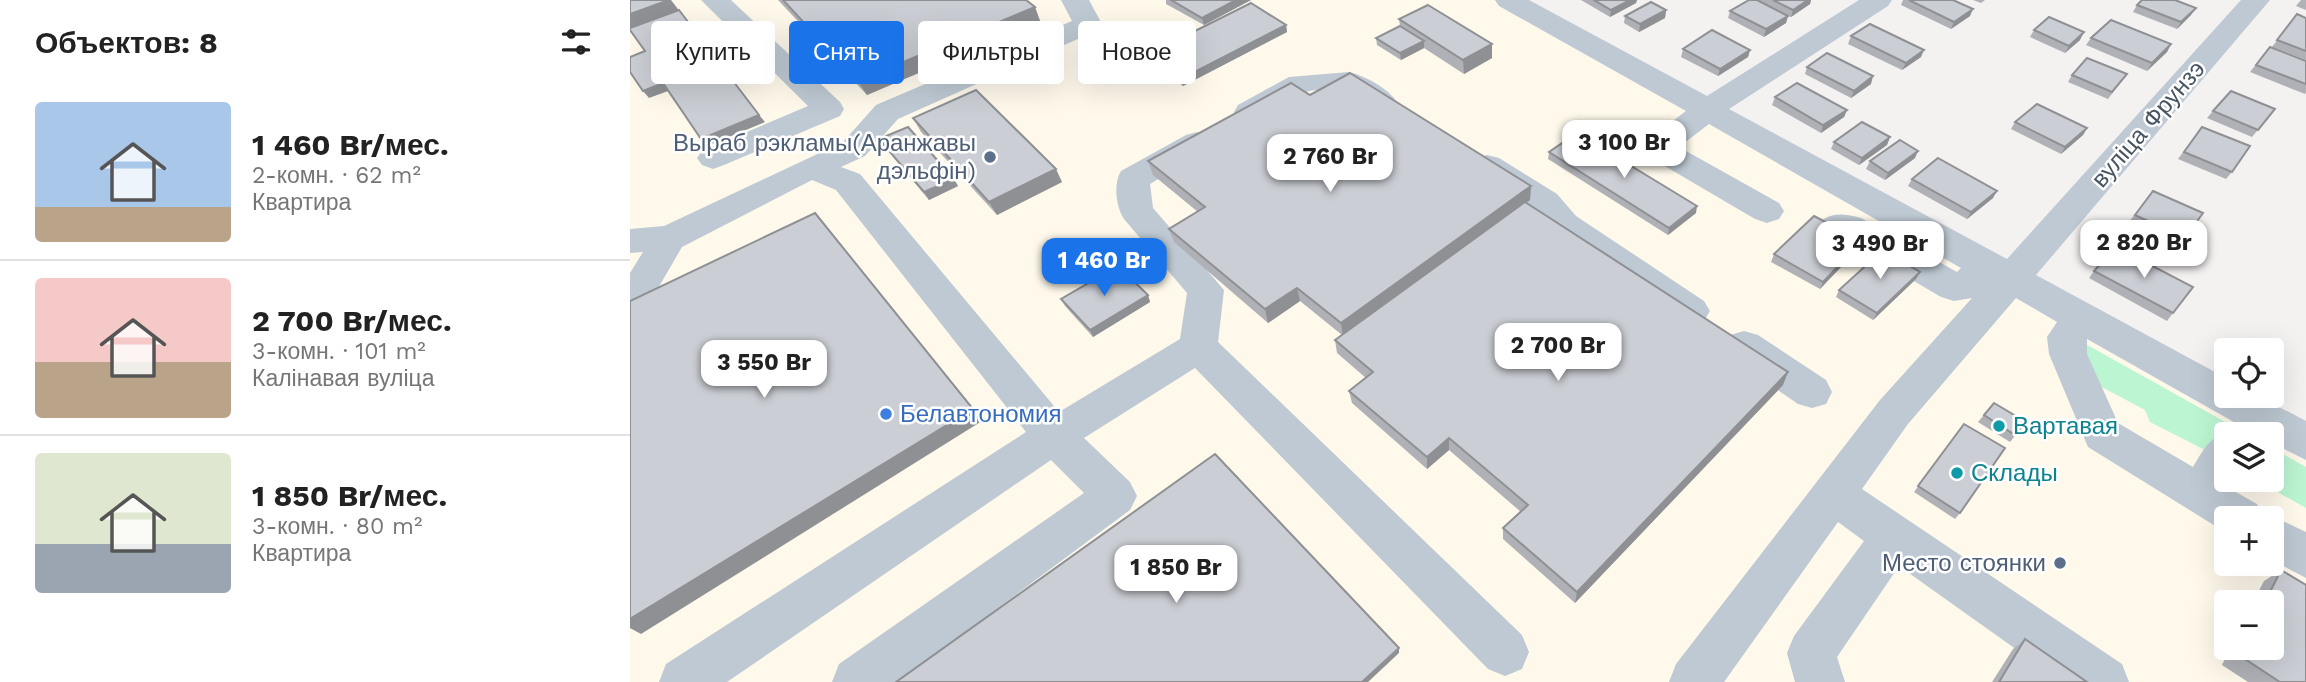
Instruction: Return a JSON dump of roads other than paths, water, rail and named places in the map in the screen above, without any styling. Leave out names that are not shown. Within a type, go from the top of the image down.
[{"type":"street","points":[[713,158],[829,109],[716,0]]},
{"type":"street","points":[[630,241],[670,238],[811,167],[854,149],[887,112],[1087,24],[1075,0]]},
{"type":"street","points":[[1509,0],[2083,319],[2241,422]]},
{"type":"street","points":[[1767,211],[1657,148],[1707,111],[1878,0]]},
{"type":"street","name":"вуліца Фрунзэ","points":[[1999,272],[2256,0]]},
{"type":"street","points":[[1198,347],[1206,290],[1136,211],[1133,179],[1300,83],[1349,81],[1406,117]]},
{"type":"street","points":[[1452,145],[1545,202],[1564,225],[1812,392]]},
{"type":"street","points":[[811,167],[848,182],[1054,436],[1115,496],[857,682]]},
{"type":"street","points":[[1829,233],[1838,225],[1849,227],[1903,265],[1954,287],[1966,286],[1999,272]]},
{"type":"street","points":[[630,304],[670,238]]},
{"type":"street","points":[[1694,682],[1999,272]]},
{"type":"street","points":[[2083,319],[2066,337],[2068,354],[2103,435],[2221,506]]},
{"type":"street","points":[[684,682],[1054,436],[1198,347]]},
{"type":"street","points":[[1198,347],[1505,652]]},
{"type":"street","points":[[2284,435],[2306,442]]},
{"type":"street","points":[[2200,493],[2214,470]]},
{"type":"street","points":[[1833,494],[2104,682]]},
{"type":"street","points":[[1819,682],[1811,653],[1894,536]]},
{"type":"street","points":[[2284,543],[2306,557]]},
{"type":"place","name":"Выраб рэкламы(Аранжавы дэльфін)","points":[[990,157]]},
{"type":"place","name":"Белавтономия","points":[[886,414]]},
{"type":"place","name":"Вартавая","points":[[1999,426]]},
{"type":"place","name":"Склады","points":[[1957,473]]},
{"type":"place","name":"Место стоянки","points":[[2060,563]]}]
